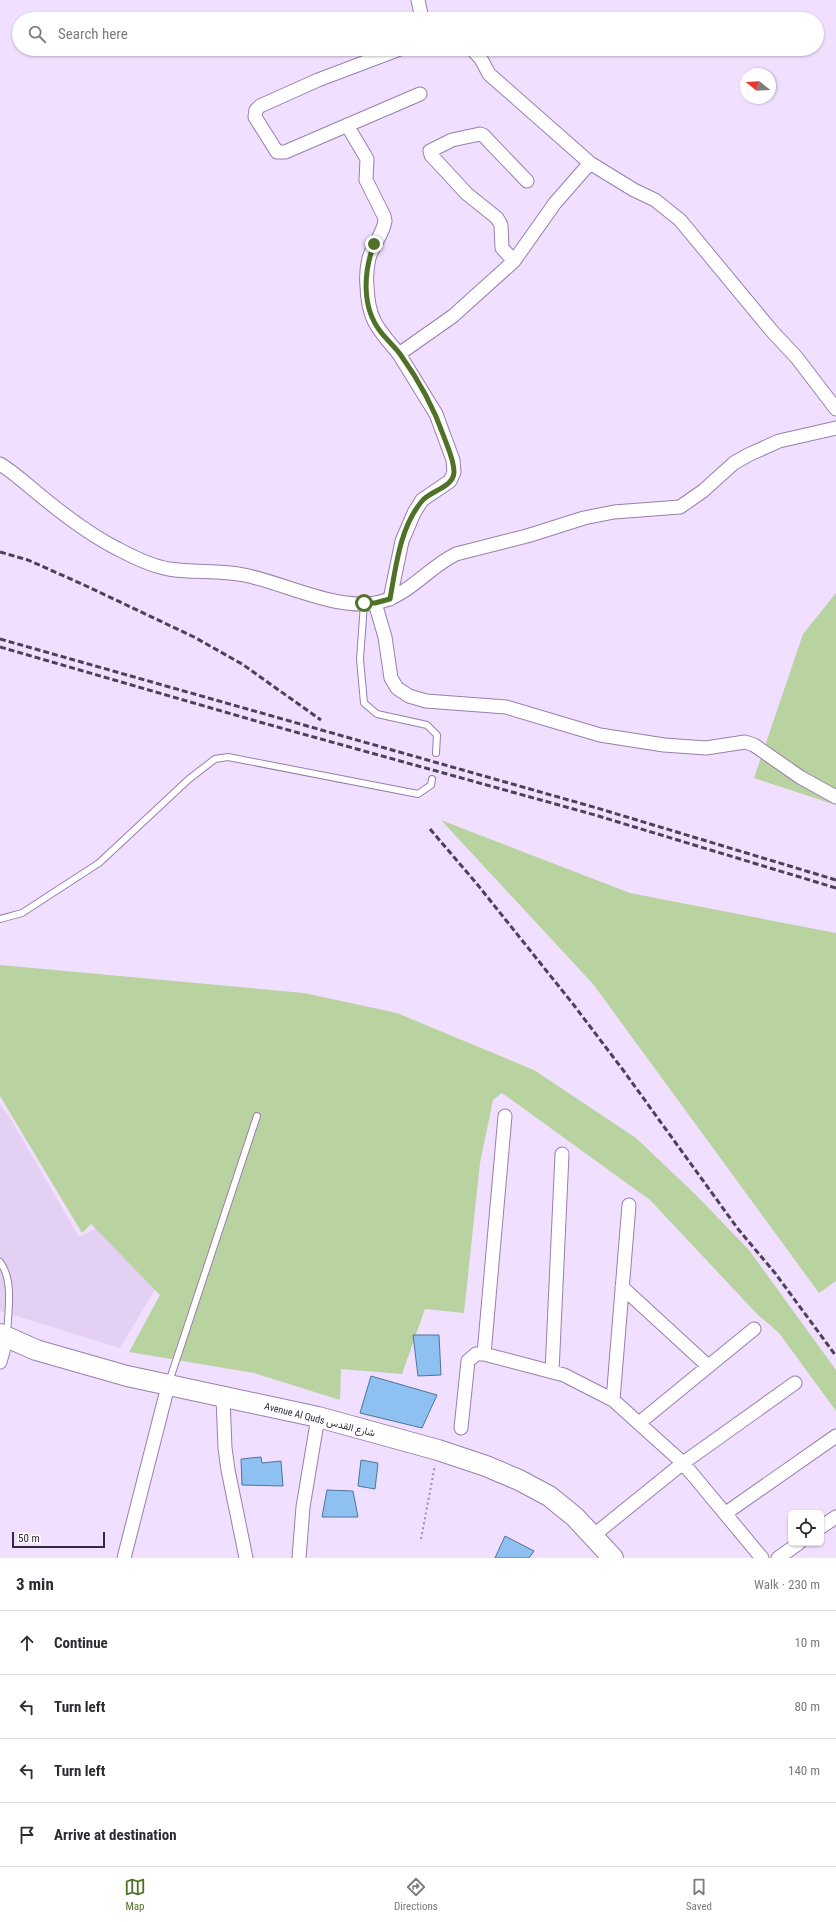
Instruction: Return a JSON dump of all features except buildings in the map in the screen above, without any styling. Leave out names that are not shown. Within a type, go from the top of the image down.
[{"type":"main road","name":"Avenue Al Quds شارع القدس","points":[[3,1335],[57,1357],[168,1386],[318,1417],[438,1450],[486,1466],[519,1480],[549,1496],[594,1535],[613,1558]]},
{"type":"street","points":[[418,0],[421,12]]},
{"type":"street","points":[[381,56],[318,80],[260,106],[256,110],[255,117],[277,152],[285,152],[420,94]]},
{"type":"street","points":[[478,56],[488,74],[590,163],[634,190],[655,200],[680,220],[771,330],[797,358],[836,409]]},
{"type":"street","points":[[347,125],[367,159],[366,180],[385,221],[369,260],[366,280],[368,306],[373,320],[380,331],[400,354],[436,414],[453,460],[454,472],[450,481],[422,500],[414,513],[402,540],[390,599]]},
{"type":"street","points":[[514,261],[502,248],[501,225],[498,218],[467,194],[431,155],[430,151],[452,140],[480,134],[483,135],[527,181]]},
{"type":"street","points":[[400,354],[453,316],[514,261],[555,203],[590,163]]},
{"type":"street","points":[[0,464],[22,479],[65,515],[117,549],[155,565],[168,568],[234,573],[318,597],[346,602],[370,603],[390,599],[422,578],[448,558],[456,554],[527,536],[584,518],[614,512],[680,507],[703,491],[734,464],[748,455],[779,441],[836,428]]},
{"type":"street","points":[[370,603],[385,637],[391,678],[397,688],[409,696],[426,701],[506,707],[600,735],[657,744],[706,748],[745,742],[754,745],[807,781],[836,797]]},
{"type":"street","points":[[484,1354],[505,1116]]},
{"type":"street","points":[[552,1372],[562,1154]]},
{"type":"street","points":[[613,1400],[629,1205]]},
{"type":"street","points":[[622,1286],[708,1366]]},
{"type":"street","points":[[639,1423],[754,1329]]},
{"type":"street","points":[[0,1362],[3,1335]]},
{"type":"street","points":[[461,1428],[468,1361],[473,1356],[484,1354],[564,1375],[613,1400],[683,1462],[762,1558]]},
{"type":"street","points":[[594,1535],[683,1462],[795,1383]]},
{"type":"street","points":[[124,1558],[168,1386]]},
{"type":"street","points":[[223,1398],[227,1463],[246,1558]]},
{"type":"street","points":[[299,1558],[303,1507],[318,1417]]},
{"type":"street","points":[[726,1513],[836,1436]]},
{"type":"street","points":[[824,1525],[836,1517]]},
{"type":"street","points":[[778,1558],[795,1546]]},
{"type":"lane","points":[[370,603],[360,659],[364,703],[377,714],[427,725],[437,735],[436,754]]},
{"type":"lane","points":[[0,919],[22,913],[99,863],[189,779],[215,759],[228,757],[418,794],[431,785],[432,779]]},
{"type":"lane","points":[[168,1386],[257,1116]]},
{"type":"lane","points":[[0,1262],[5,1269],[8,1296],[3,1335]]},
{"type":"path","points":[[421,1539],[438,1450]]},
{"type":"shaded area","points":[[0,1105],[9,1116],[79,1237],[104,1224],[159,1283],[120,1348],[0,1311]]},
{"type":"green space","points":[[836,593],[836,805],[754,778],[803,634]]},
{"type":"green space","points":[[441,820],[630,893],[836,933],[836,1281],[819,1293],[593,984]]},
{"type":"green space","points":[[0,965],[304,993],[397,1013],[534,1070],[636,1138],[695,1194],[749,1250],[836,1370],[836,1411],[779,1333],[757,1314],[650,1200],[502,1093],[493,1100],[480,1163],[464,1313],[425,1309],[402,1374],[341,1369],[340,1400],[254,1373],[129,1352],[160,1295],[91,1224],[82,1233],[0,1096]]},
{"type":"railway","points":[[0,552],[28,560],[194,637],[242,664],[321,720]]},
{"type":"railway","points":[[0,639],[597,808],[836,880]]},
{"type":"railway","points":[[0,647],[263,723],[595,815],[836,888]]},
{"type":"railway","points":[[430,829],[477,884],[573,1004],[623,1070],[738,1229],[775,1273],[836,1356]]},
{"type":"route","points":[[364,603],[375,603],[390,599],[402,540],[408,524],[422,500],[450,481],[454,475],[453,460],[436,414],[400,354],[380,331],[373,320],[368,306],[366,280],[369,260],[374,244]]}]
